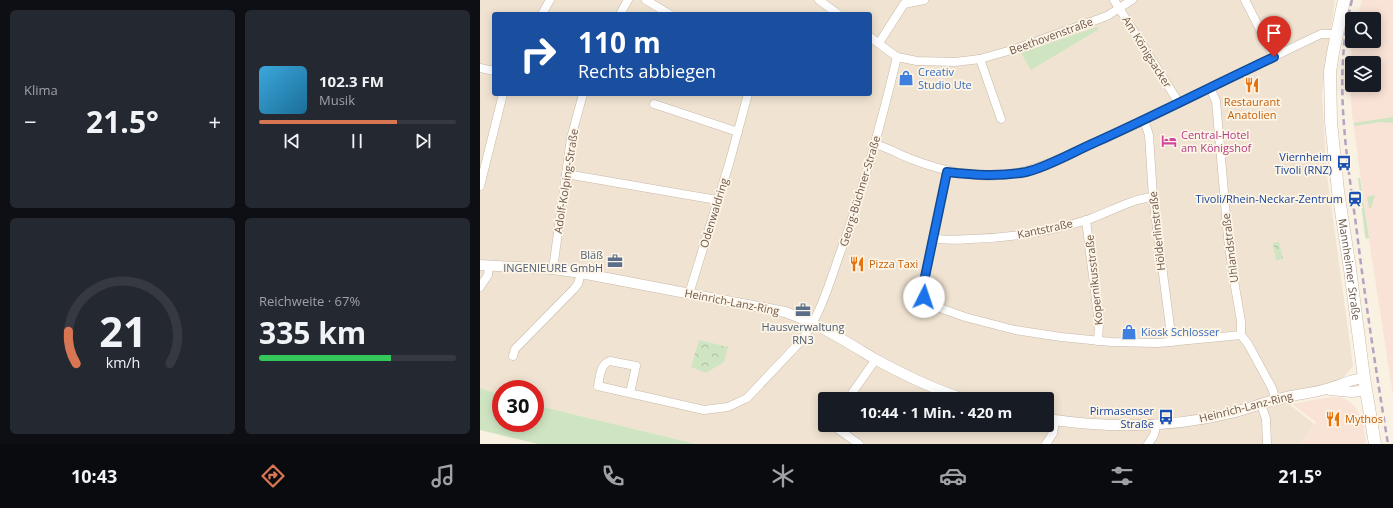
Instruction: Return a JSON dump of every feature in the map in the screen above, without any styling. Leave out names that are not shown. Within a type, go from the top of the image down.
[{"type":"main road","name":"Mannheimer Straße","points":[[1344,0],[1336,34],[1330,72],[1331,122],[1338,191],[1364,378],[1375,444]]},
{"type":"street","points":[[543,12],[550,0]]},
{"type":"street","points":[[621,12],[628,0]]},
{"type":"street","points":[[646,0],[666,12]]},
{"type":"street","points":[[818,0],[835,12]]},
{"type":"street","points":[[879,44],[904,4],[924,0]]},
{"type":"street","name":"Am Königsacker","points":[[1114,0],[1179,104]]},
{"type":"street","name":"Beethovenstraße","points":[[872,39],[897,57],[917,61],[955,62],[980,59],[1008,52],[1100,19],[1132,0]]},
{"type":"street","points":[[1245,0],[1274,57]]},
{"type":"street","points":[[875,144],[883,146],[910,159],[947,172],[988,176],[1008,175],[1028,171],[1048,164],[1179,104],[1321,34],[1336,34]]},
{"type":"street","name":"Georg-Büchner-Straße","points":[[630,393],[636,366],[610,361],[606,362],[603,365],[598,386],[704,410],[728,407],[747,398],[802,340],[813,323],[826,293],[859,200],[897,57]]},
{"type":"street","points":[[980,59],[1001,119]]},
{"type":"street","points":[[480,68],[492,71]]},
{"type":"street","name":"Uhlandstraße","points":[[1210,88],[1216,101],[1228,238],[1241,321],[1241,335]]},
{"type":"street","points":[[480,186],[502,96]]},
{"type":"street","name":"Adolf-Kolping-Straße","points":[[553,269],[571,138],[581,96]]},
{"type":"street","name":"Odenwaldring","points":[[689,294],[747,96]]},
{"type":"street","points":[[654,104],[738,132]]},
{"type":"street","name":"Hölderlinstraße","points":[[1144,120],[1149,135],[1153,197],[1172,342]]},
{"type":"street","points":[[947,172],[922,291],[929,304],[965,317],[1016,330],[1098,341],[1172,342],[1241,335],[1248,344],[1272,388],[1276,400]]},
{"type":"street","points":[[566,174],[717,200]]},
{"type":"street","name":"Kantstraße","points":[[934,238],[957,240],[998,238],[1041,231],[1086,220],[1138,200],[1153,197]]},
{"type":"street","name":"Kopernikusstraße","points":[[1086,220],[1099,324],[1098,341]]},
{"type":"street","points":[[480,287],[488,275],[484,265]]},
{"type":"street","name":"Heinrich-Lanz-Ring","points":[[484,265],[553,269],[581,273],[779,311],[813,323],[925,385],[945,392]]},
{"type":"street","points":[[513,356],[515,349],[578,284],[581,273]]},
{"type":"street","points":[[853,392],[876,359]]},
{"type":"street","name":"Heinrich-Lanz-Ring","points":[[1054,420],[1095,425],[1156,424],[1218,416],[1364,378]]},
{"type":"street","name":"Heinrich-Lanz-Ring","points":[[1326,389],[1352,392],[1366,390]]},
{"type":"street","points":[[1261,404],[1266,419],[1267,444]]},
{"type":"street","points":[[1148,444],[1156,431],[1156,424]]},
{"type":"street","points":[[842,432],[859,444]]},
{"type":"street","points":[[1046,444],[1053,432]]},
{"type":"shaded area","points":[[480,0],[1335,0],[1322,94],[1326,168],[1353,366],[1344,377],[1289,404],[1314,424],[1300,444],[696,444],[544,407],[544,380],[492,380],[492,392],[480,388]]},
{"type":"shaded area","points":[[1362,0],[1393,0],[1393,395],[1370,246],[1352,114],[1351,92],[1381,92],[1381,56],[1351,56],[1352,48],[1381,48],[1381,12],[1359,12]]},
{"type":"shaded area","points":[[1330,397],[1339,397],[1347,400],[1354,406],[1362,418],[1366,444],[1300,444],[1316,422],[1292,404]]},
{"type":"green space","points":[[1097,27],[1099,29],[1031,70],[1021,53]]},
{"type":"green space","points":[[1393,117],[1393,123],[1380,122],[1355,126],[1354,123]]},
{"type":"green space","points":[[1358,178],[1360,178],[1369,238],[1366,239],[1365,235]]},
{"type":"green space","points":[[1375,195],[1371,208],[1369,208],[1367,197]]},
{"type":"green space","points":[[1279,242],[1283,259],[1276,260],[1273,243]]},
{"type":"green space","points":[[699,340],[728,347],[724,362],[706,373],[691,367]]},
{"type":"green space","points":[[480,388],[492,392],[492,432],[544,432],[544,407],[696,444],[538,444],[480,430]]},
{"type":"railway","points":[[1352,0],[1346,28],[1343,56],[1342,84],[1345,141],[1367,308],[1388,444]]},
{"type":"place","name":"Creativ Studio Ute","points":[[906,78]]},
{"type":"place","name":"Restaurant Anatolien","points":[[1252,85]]},
{"type":"place","name":"Central-Hotel am Königshof","points":[[1169,141]]},
{"type":"place","name":"Viernheim Tivoli (RNZ)","points":[[1344,163]]},
{"type":"place","name":"Tivoli/Rhein-Neckar-Zentrum","points":[[1355,199]]},
{"type":"place","name":"Bläß INGENIEURE GmbH","points":[[615,261]]},
{"type":"place","name":"Pizza Taxi","points":[[857,264]]},
{"type":"place","name":"Hausverwaltung RN3","points":[[803,310]]},
{"type":"place","name":"Kiosk Schlosser","points":[[1129,332]]},
{"type":"place","name":"Pirmasenser Straße","points":[[1166,417]]},
{"type":"place","name":"Mythos","points":[[1333,419]]},
{"type":"route","points":[[924,297],[922,291],[947,172],[988,176],[1008,175],[1028,171],[1048,164],[1179,104],[1274,57]]}]
